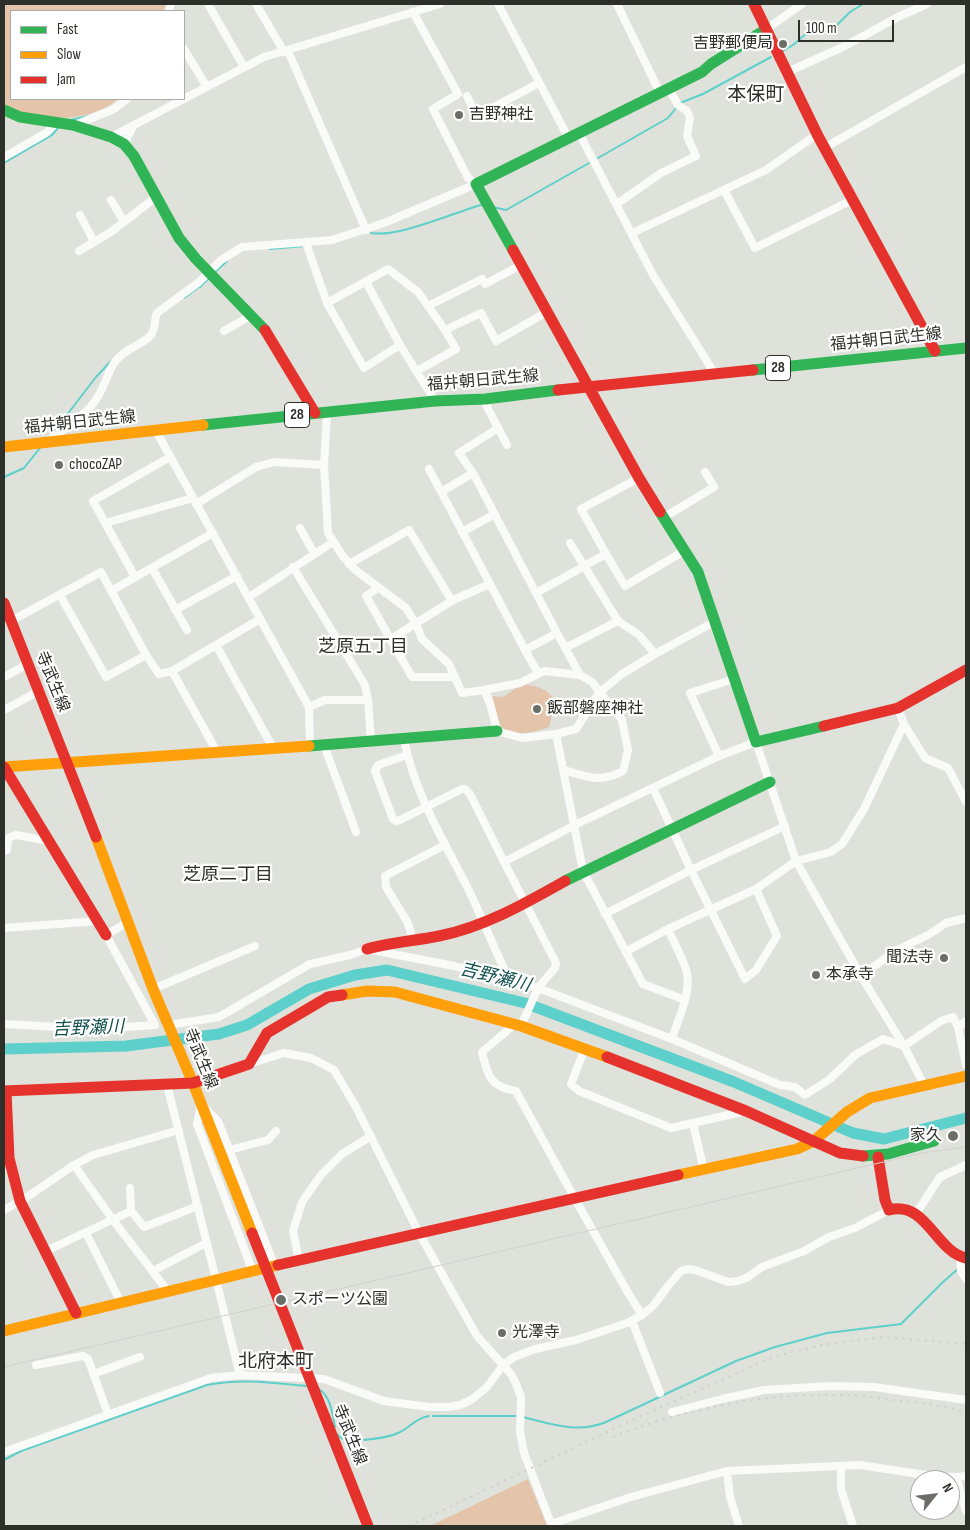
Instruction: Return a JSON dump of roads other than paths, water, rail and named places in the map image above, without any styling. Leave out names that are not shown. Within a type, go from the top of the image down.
[{"type":"street","points":[[208,4],[244,67]]},
{"type":"street","points":[[256,4],[286,51],[366,230]]},
{"type":"street","points":[[185,96],[264,57],[437,4]]},
{"type":"street","points":[[498,4],[539,83],[617,204],[653,275],[715,374]]},
{"type":"street","points":[[617,4],[664,91],[687,111],[690,118],[687,136],[696,156],[661,173],[617,204]]},
{"type":"street","points":[[754,4],[816,135],[935,351]]},
{"type":"street","points":[[45,443],[86,412],[96,401],[114,362],[126,350],[151,335],[154,330],[154,318],[157,313],[210,272],[221,260],[242,246],[332,240],[366,230],[476,184],[702,72],[711,64],[802,4]]},
{"type":"street","points":[[785,73],[845,46],[898,17],[927,4]]},
{"type":"street","points":[[413,12],[458,94],[433,110],[468,178],[476,184],[590,386],[639,478],[698,572],[796,862],[861,976],[904,1046],[924,1085]]},
{"type":"street","points":[[185,50],[206,87]]},
{"type":"street","points":[[824,148],[966,67]]},
{"type":"street","points":[[467,96],[477,116],[539,83]]},
{"type":"street","points":[[75,125],[114,109],[125,100]]},
{"type":"street","points":[[111,137],[173,101]]},
{"type":"street","points":[[4,110],[20,117],[75,125],[111,137],[124,144],[134,156],[179,238],[196,259],[265,330],[315,413]]},
{"type":"street","points":[[4,157],[46,133],[58,122]]},
{"type":"street","points":[[124,144],[134,125]]},
{"type":"street","points":[[632,233],[766,170],[816,135]]},
{"type":"street","points":[[724,190],[755,248],[852,200]]},
{"type":"street","points":[[79,251],[112,232],[156,197]]},
{"type":"street","points":[[111,200],[124,222]]},
{"type":"street","points":[[80,215],[94,242]]},
{"type":"street","points":[[306,242],[327,303],[364,368],[400,345]]},
{"type":"street","points":[[428,306],[482,279],[485,284],[521,265]]},
{"type":"street","points":[[327,303],[388,270],[418,292],[456,349],[417,371]]},
{"type":"street","points":[[366,282],[400,345],[435,401]]},
{"type":"street","points":[[445,330],[481,312],[496,341],[547,312]]},
{"type":"street","points":[[224,331],[252,315]]},
{"type":"street","name":"福井朝日武生線","points":[[4,447],[315,413],[435,401],[483,399],[590,386],[966,348]]},
{"type":"street","points":[[483,399],[507,445]]},
{"type":"street","points":[[327,412],[324,465],[328,533],[332,542],[349,564],[406,608],[416,624],[422,639],[449,664],[462,693],[520,683],[544,671],[580,676],[592,682],[622,720],[628,750],[622,770],[612,777],[600,779],[563,770]]},
{"type":"street","points":[[498,428],[459,453],[473,473],[580,676]]},
{"type":"street","points":[[156,431],[309,706],[310,746]]},
{"type":"street","points":[[135,577],[92,501],[170,457]]},
{"type":"street","points":[[105,523],[194,501],[256,467],[274,462],[324,465]]},
{"type":"street","points":[[429,469],[538,674]]},
{"type":"street","points":[[664,518],[714,488],[705,472]]},
{"type":"street","points":[[441,492],[473,473]]},
{"type":"street","points":[[639,478],[581,509],[606,554],[626,586],[684,551]]},
{"type":"street","points":[[462,532],[494,514]]},
{"type":"street","points":[[300,528],[314,553]]},
{"type":"street","points":[[349,564],[409,530],[452,601]]},
{"type":"street","points":[[111,591],[212,533]]},
{"type":"street","points":[[249,597],[332,542]]},
{"type":"street","points":[[570,543],[618,620],[638,635],[655,654]]},
{"type":"street","points":[[536,593],[606,554]]},
{"type":"street","points":[[293,567],[365,685],[371,742]]},
{"type":"street","points":[[152,568],[187,630]]},
{"type":"street","points":[[11,621],[101,572],[158,674],[172,671],[260,619]]},
{"type":"street","points":[[175,610],[237,576]]},
{"type":"street","points":[[391,639],[452,601],[490,584]]},
{"type":"street","points":[[378,588],[366,596],[412,677],[455,677]]},
{"type":"street","points":[[60,595],[106,677],[146,654]]},
{"type":"street","name":"寺武生線","points":[[4,603],[67,762],[153,989],[201,1104],[368,1526]]},
{"type":"street","points":[[565,648],[618,620]]},
{"type":"street","points":[[4,1024],[95,1029],[155,1025],[99,921],[4,767],[371,742],[497,730],[522,738],[556,734],[576,729],[600,693],[622,674],[714,622]]},
{"type":"street","points":[[525,650],[557,633]]},
{"type":"street","points":[[216,645],[273,748]]},
{"type":"street","points":[[4,677],[28,664]]},
{"type":"street","points":[[504,862],[575,825],[719,756],[756,742],[898,708],[966,670]]},
{"type":"street","points":[[172,671],[217,752]]},
{"type":"street","points":[[719,756],[690,693],[734,679]]},
{"type":"street","points":[[484,690],[490,703],[497,730]]},
{"type":"street","points":[[4,710],[39,691]]},
{"type":"street","points":[[309,706],[325,700],[368,700]]},
{"type":"street","points":[[898,708],[904,724],[925,758],[948,768],[963,789],[966,802]]},
{"type":"street","points":[[627,951],[668,929],[756,888],[796,862],[831,852],[845,840],[864,809],[904,724]]},
{"type":"street","points":[[556,734],[584,872],[643,984],[685,1000]]},
{"type":"street","points":[[404,739],[407,755],[427,806],[474,900],[482,923],[509,979]]},
{"type":"street","points":[[324,745],[356,832]]},
{"type":"street","points":[[407,755],[378,765],[376,768],[393,819],[400,820],[462,789],[468,790],[556,963],[555,968],[538,988],[527,1012],[518,1025],[482,1052],[487,1073],[500,1086],[516,1091],[575,1199],[642,1315]]},
{"type":"street","points":[[170,1028],[219,1017],[310,964],[350,955],[389,942],[440,936],[482,923],[770,782]]},
{"type":"street","points":[[653,788],[745,979],[756,970],[777,936],[756,888]]},
{"type":"street","points":[[605,914],[691,870],[785,826]]},
{"type":"street","points":[[5,848],[8,838],[16,835],[49,842]]},
{"type":"street","points":[[413,940],[408,923],[386,887],[385,876],[445,845]]},
{"type":"street","points":[[861,976],[895,951],[928,935],[946,923],[966,918]]},
{"type":"street","points":[[4,928],[99,921]]},
{"type":"street","points":[[106,935],[128,922]]},
{"type":"street","points":[[668,929],[686,972],[688,982],[685,1000],[672,1039]]},
{"type":"street","points":[[153,989],[255,946]]},
{"type":"street","points":[[367,950],[454,966],[538,988],[672,1039],[780,1085],[795,1088],[805,1095],[830,1079],[855,1055],[883,1039],[904,1046]]},
{"type":"street","points":[[250,1064],[267,1033],[328,997],[367,991],[395,992],[518,1025],[584,1048],[817,1139],[825,1148],[851,1156],[878,1157],[934,1141]]},
{"type":"street","points":[[904,1046],[941,1021],[953,1017],[965,1050],[966,1065]]},
{"type":"street","points":[[958,1027],[966,1021]]},
{"type":"street","points":[[584,1048],[571,1084],[579,1092],[671,1128],[746,1111]]},
{"type":"street","points":[[76,1313],[20,1201],[7,1159],[5,1091],[167,1085],[250,1064],[284,1053],[310,1058],[334,1070],[371,1136],[419,1233],[477,1336],[511,1374],[521,1397],[520,1432],[524,1453],[551,1525],[631,1497],[727,1471],[860,1466],[910,1473]]},
{"type":"street","points":[[4,1331],[167,1290],[216,1281],[419,1233],[797,1149],[817,1139],[852,1107],[870,1098],[966,1076]]},
{"type":"street","points":[[167,1085],[240,1374]]},
{"type":"street","points":[[201,1104],[218,1122],[275,1267]]},
{"type":"street","points":[[201,1104],[197,1124],[253,1272]]},
{"type":"street","points":[[693,1124],[704,1170]]},
{"type":"street","points":[[4,1210],[93,1156],[178,1130]]},
{"type":"street","points":[[229,1150],[268,1140],[276,1131]]},
{"type":"street","points":[[300,1261],[293,1231],[302,1202],[321,1175],[342,1154],[371,1136]]},
{"type":"street","points":[[878,1157],[885,1200],[889,1210]]},
{"type":"street","points":[[74,1166],[167,1290]]},
{"type":"street","points":[[915,1215],[940,1176],[966,1166]]},
{"type":"street","points":[[130,1188],[131,1211],[144,1228],[198,1206]]},
{"type":"street","points":[[4,1452],[211,1378],[240,1374],[324,1379],[384,1401],[429,1407],[460,1405],[472,1400],[487,1387],[503,1365],[526,1352],[576,1340],[642,1315],[653,1306],[681,1271],[687,1269],[695,1270],[728,1282],[738,1281],[748,1277],[762,1267],[804,1252],[829,1237],[855,1228],[889,1210],[900,1208],[920,1218],[934,1231],[962,1263],[966,1279]]},
{"type":"street","points":[[46,1251],[131,1211]]},
{"type":"street","points":[[86,1233],[120,1301]]},
{"type":"street","points":[[153,1271],[206,1243]]},
{"type":"street","points":[[632,1320],[660,1393]]},
{"type":"street","points":[[36,1365],[83,1356],[88,1359],[108,1414]]},
{"type":"street","points":[[93,1374],[140,1357]]},
{"type":"street","points":[[672,1412],[764,1390],[831,1386],[874,1387],[966,1400]]},
{"type":"street","points":[[841,1466],[841,1490],[853,1526]]},
{"type":"street","points":[[727,1471],[730,1497],[739,1526]]},
{"type":"street","points":[[960,1491],[966,1511]]},
{"type":"waterway","points":[[781,52],[793,45],[808,32],[837,25],[850,12],[863,4]]},
{"type":"waterway","points":[[680,103],[703,94],[771,57]]},
{"type":"waterway","points":[[598,158],[668,118],[676,108]]},
{"type":"waterway","points":[[71,120],[88,116]]},
{"type":"waterway","points":[[4,163],[52,135],[58,128]]},
{"type":"waterway","points":[[493,207],[506,210],[589,163]]},
{"type":"waterway","points":[[371,233],[396,232],[484,204]]},
{"type":"waterway","points":[[270,249],[305,246]]},
{"type":"waterway","points":[[214,273],[227,261]]},
{"type":"waterway","points":[[200,287],[209,278]]},
{"type":"waterway","points":[[184,298],[199,287]]},
{"type":"waterway","points":[[53,433],[96,377],[111,361]]},
{"type":"waterway","points":[[4,477],[24,468],[40,448]]},
{"type":"waterway","name":"吉野瀬川","points":[[4,1049],[126,1046],[219,1034],[247,1025],[309,989],[355,975],[387,970],[525,1003],[734,1082],[853,1133],[884,1139],[966,1118]]},
{"type":"waterway","points":[[523,1417],[564,1427],[596,1426],[736,1361],[775,1347],[827,1333],[901,1324],[958,1269]]},
{"type":"waterway","points":[[4,1460],[21,1451],[207,1385],[244,1381],[307,1386]]},
{"type":"waterway","points":[[319,1389],[329,1401],[335,1427]]},
{"type":"waterway","points":[[355,1441],[393,1435],[420,1419],[429,1416]]},
{"type":"waterway","points":[[433,1416],[516,1416]]},
{"type":"waterway","points":[[337,1434],[341,1438],[352,1441]]},
{"type":"tram line","points":[[4,1367],[922,1153],[966,1147]]},
{"type":"railway","points":[[409,1526],[641,1416],[773,1357],[821,1345],[884,1337],[966,1344]]},
{"type":"railway","points":[[613,1437],[698,1410],[757,1399],[787,1396],[857,1396],[929,1404],[966,1412]]},
{"type":"place","name":"吉野郵便局","points":[[783,44]]},
{"type":"place","name":"吉野神社","points":[[459,115]]},
{"type":"place","name":"chocoZAP","points":[[59,465]]},
{"type":"place","name":"飯部磐座神社","points":[[537,709]]},
{"type":"place","name":"聞法寺","points":[[944,958]]},
{"type":"place","name":"本承寺","points":[[816,975]]},
{"type":"place","name":"家久","points":[[953,1136]]},
{"type":"place","name":"スポーツ公園","points":[[281,1300]]},
{"type":"place","name":"光澤寺","points":[[502,1333]]},
{"type":"district","name":"本保町","points":[[756,95]]},
{"type":"district","name":"芝原五丁目","points":[[363,647]]},
{"type":"district","name":"芝原二丁目","points":[[228,875]]},
{"type":"district","name":"北府本町","points":[[276,1362]]}]
